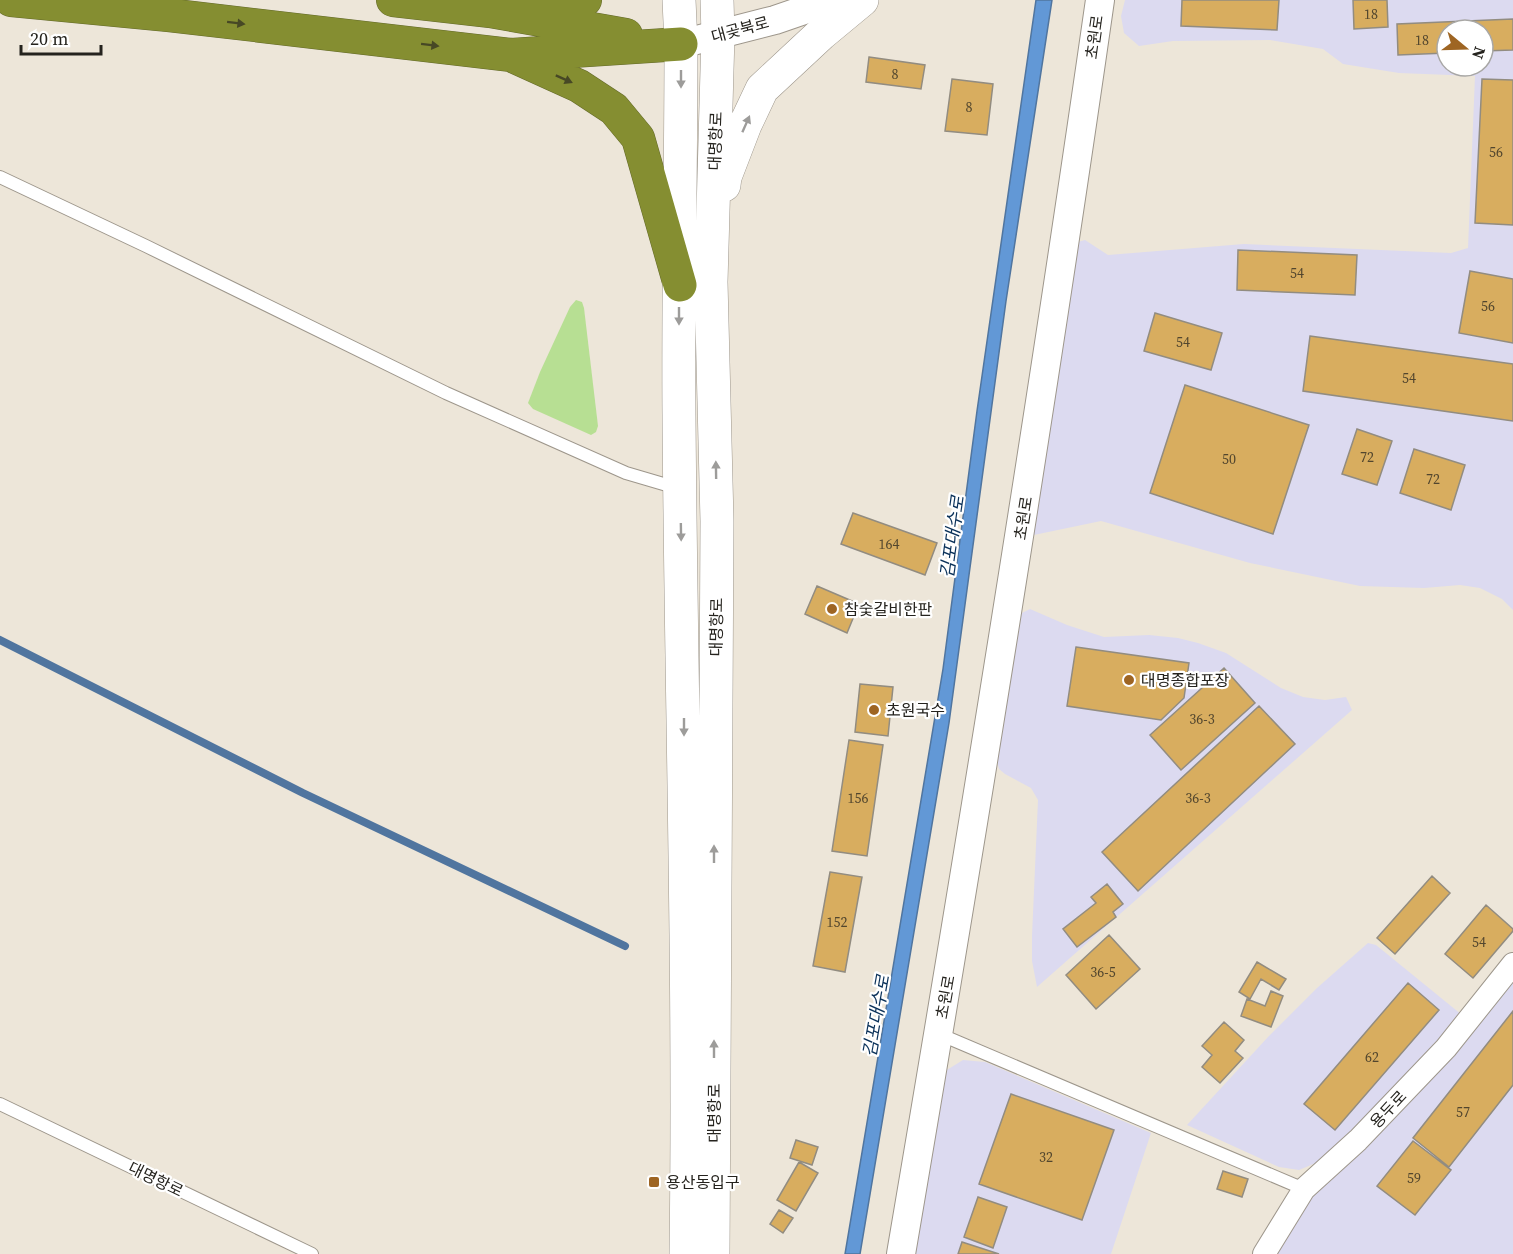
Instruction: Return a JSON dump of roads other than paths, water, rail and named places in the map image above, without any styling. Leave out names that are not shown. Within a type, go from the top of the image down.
[{"type":"highway","points":[[11,0],[168,15],[511,55],[681,44]]},
{"type":"highway","points":[[393,0],[490,11],[681,44]]},
{"type":"highway","points":[[490,11],[565,6],[585,0]]},
{"type":"highway","points":[[511,55],[579,86],[615,109],[638,138],[695,284]]},
{"type":"main road","name":"대명항로","points":[[679,0],[695,284],[717,521],[712,1254]]},
{"type":"main road","name":"대명항로","points":[[686,1254],[680,488],[695,284],[718,35],[717,0]]},
{"type":"main road","points":[[695,284],[724,177],[762,89],[821,34],[862,0]]},
{"type":"street","name":"대곶북로","points":[[681,44],[775,20],[833,0]]},
{"type":"street","name":"초원로","points":[[901,1254],[1014,575],[1100,0]]},
{"type":"street","name":"용두로","points":[[1264,1254],[1304,1189],[1359,1140],[1446,1048],[1513,964]]},
{"type":"lane","points":[[0,177],[446,393],[626,473],[680,488]]},
{"type":"lane","name":"초원로","points":[[939,1034],[1304,1189]]},
{"type":"lane","name":"대명항로","points":[[0,1104],[312,1254]]},
{"type":"water","points":[[1036,0],[1052,0],[1006,301],[949,723],[860,1254],[845,1254],[943,669],[977,411]]},
{"type":"waterway","points":[[0,640],[303,793],[625,946]]},
{"type":"place","name":"참숯갈비한판","points":[[832,609]]},
{"type":"place","name":"대명종합포장","points":[[1129,680]]},
{"type":"place","name":"초원국수","points":[[874,710]]},
{"type":"place","name":"용산동입구","points":[[654,1182]]},
{"type":"water label","name":"김포대수로","points":[[952,537]]},
{"type":"water label","name":"김포대수로","points":[[876,1016]]}]
